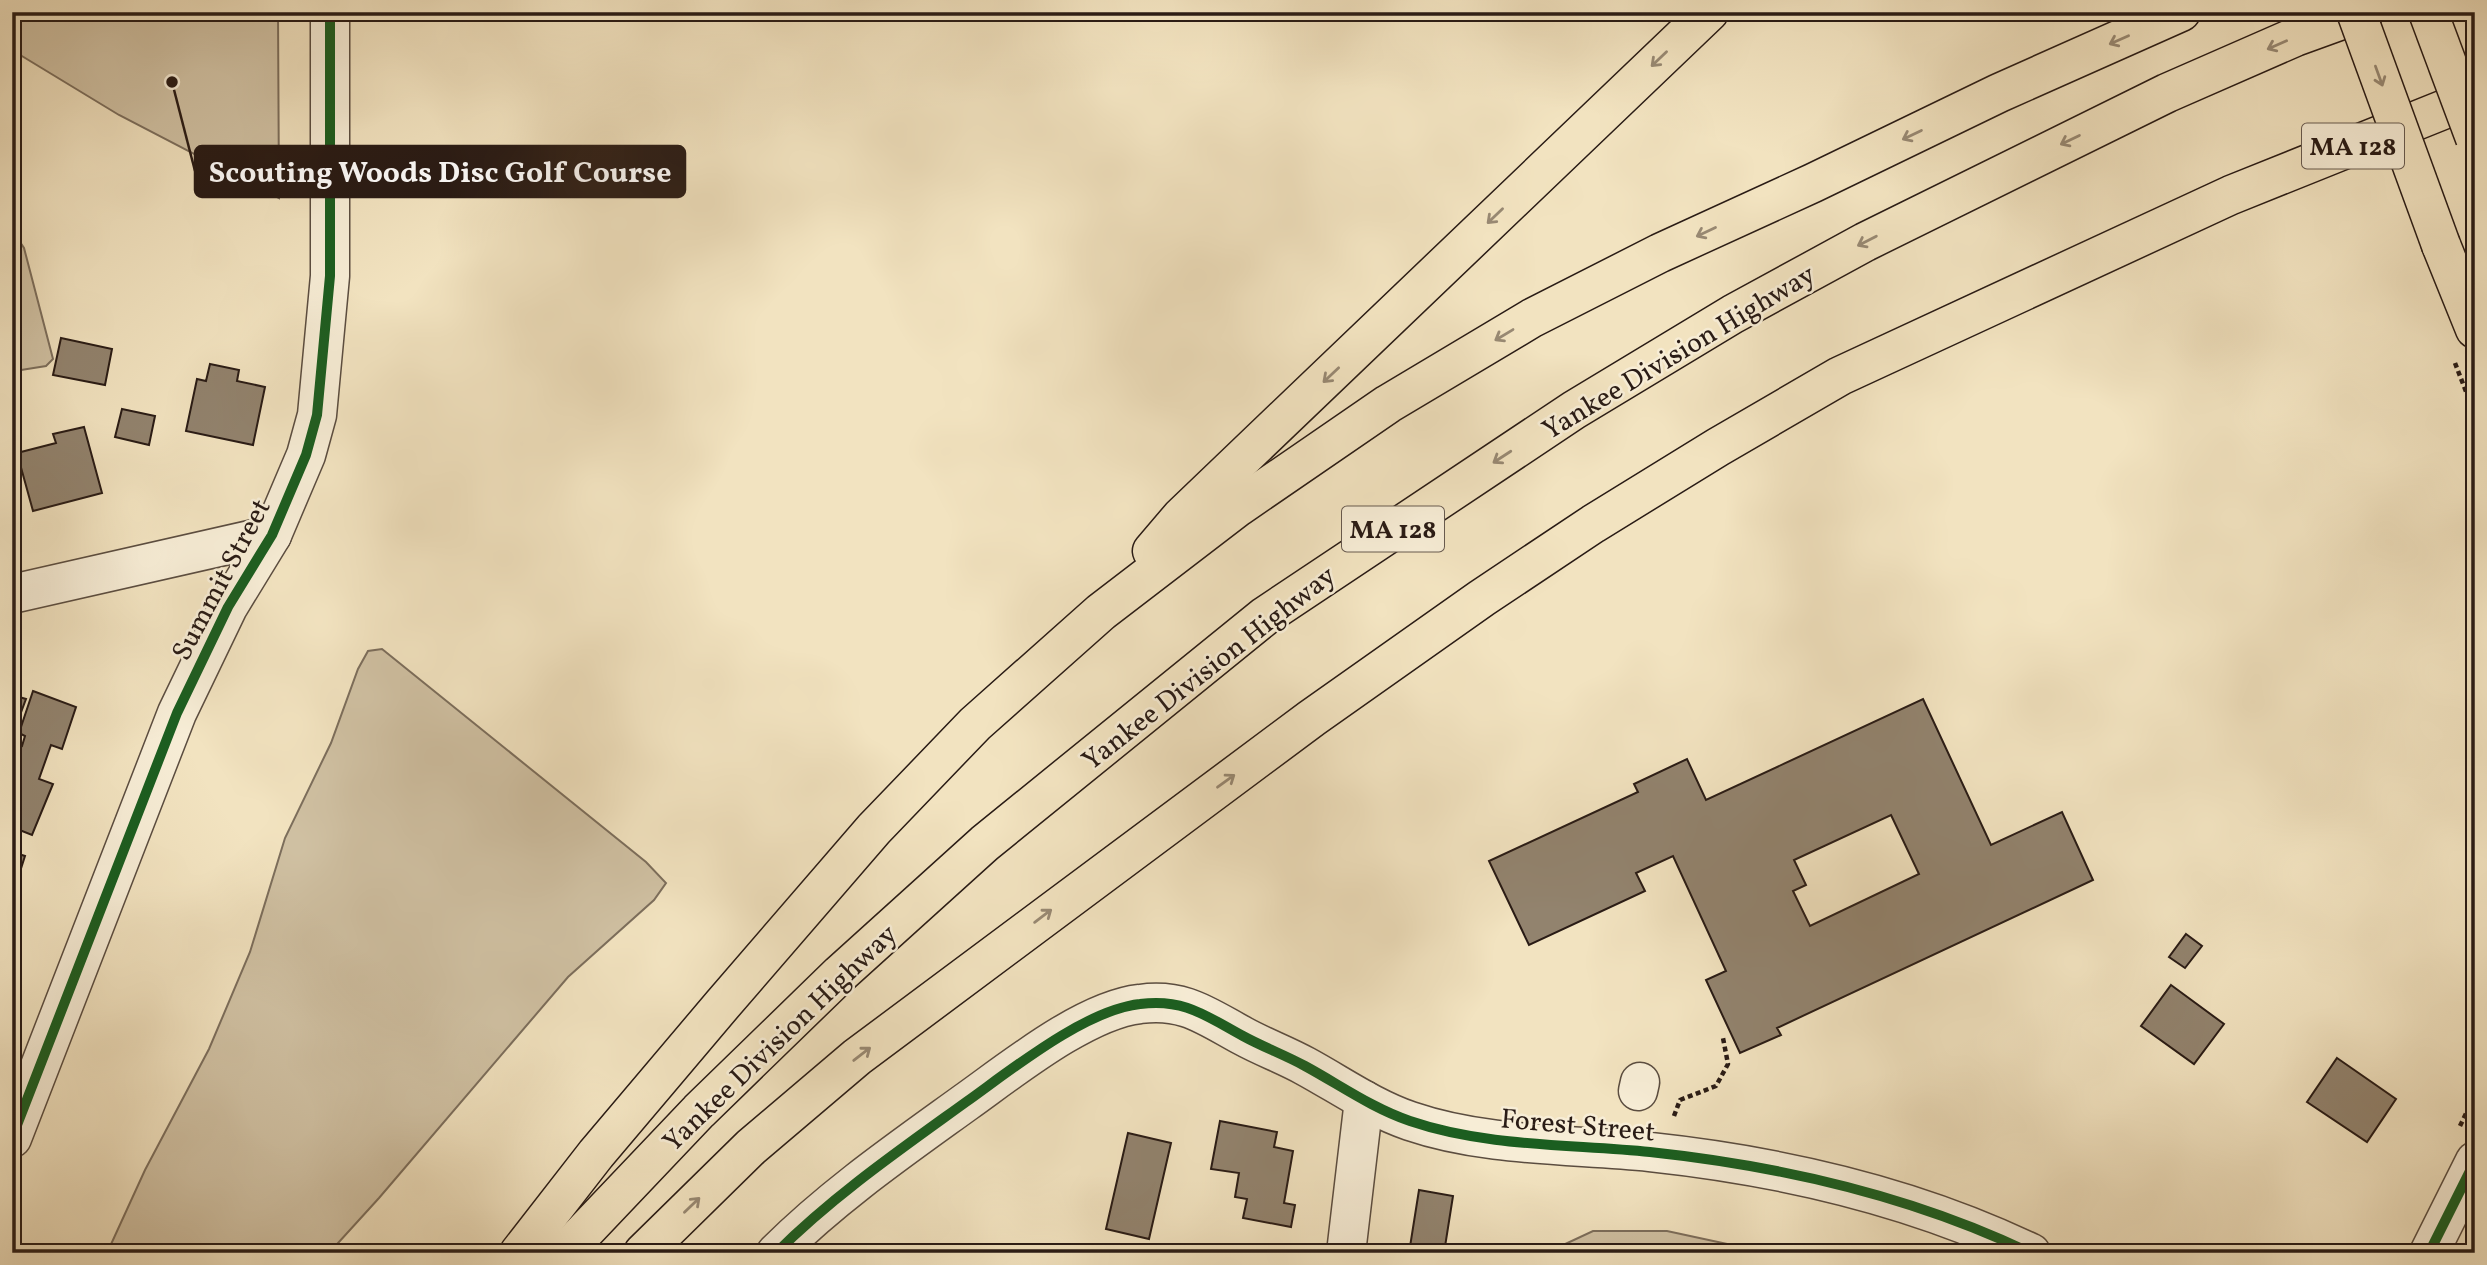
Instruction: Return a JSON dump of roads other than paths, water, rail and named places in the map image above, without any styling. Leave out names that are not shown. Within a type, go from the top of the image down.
[{"type":"main road","points":[[1086,625],[1181,517],[1709,12]]},
{"type":"main road","points":[[519,1253],[596,1154],[874,829],[975,724],[1086,625],[1238,507],[1388,404],[1532,318],[1660,253],[1999,93],[2181,12]]},
{"type":"main road","points":[[2356,12],[2441,245],[2475,329]]},
{"type":"main road","name":"Yankee Division Highway","points":[[564,1253],[699,1111],[840,974],[985,843],[1265,616],[1574,410],[1733,314],[1865,242],[2166,93],[2295,37],[2364,12]]},
{"type":"main road","points":[[2428,12],[2475,138]]},
{"type":"main road","name":"MA 128","points":[[643,1253],[751,1147],[857,1057],[1312,718],[1593,524],[1840,376],[2231,195],[2475,97]]},
{"type":"street","name":"Summit Street","points":[[12,1138],[177,713],[228,607],[272,535],[306,455],[317,415],[330,276],[330,12]]},
{"type":"street","points":[[12,594],[272,535]]},
{"type":"street","name":"Forest Street","points":[[776,1253],[882,1163],[1016,1066],[1082,1024],[1105,1013],[1136,1004],[1168,1002],[1201,1013],[1408,1121],[1489,1139],[1630,1147],[1747,1165],[1843,1185],[1963,1223],[2031,1253]]},
{"type":"street","points":[[1346,1253],[1364,1100]]},
{"type":"street","points":[[2429,1253],[2475,1161]]},
{"type":"place","name":"Scouting Woods Disc Golf Course","points":[[172,82]]}]
